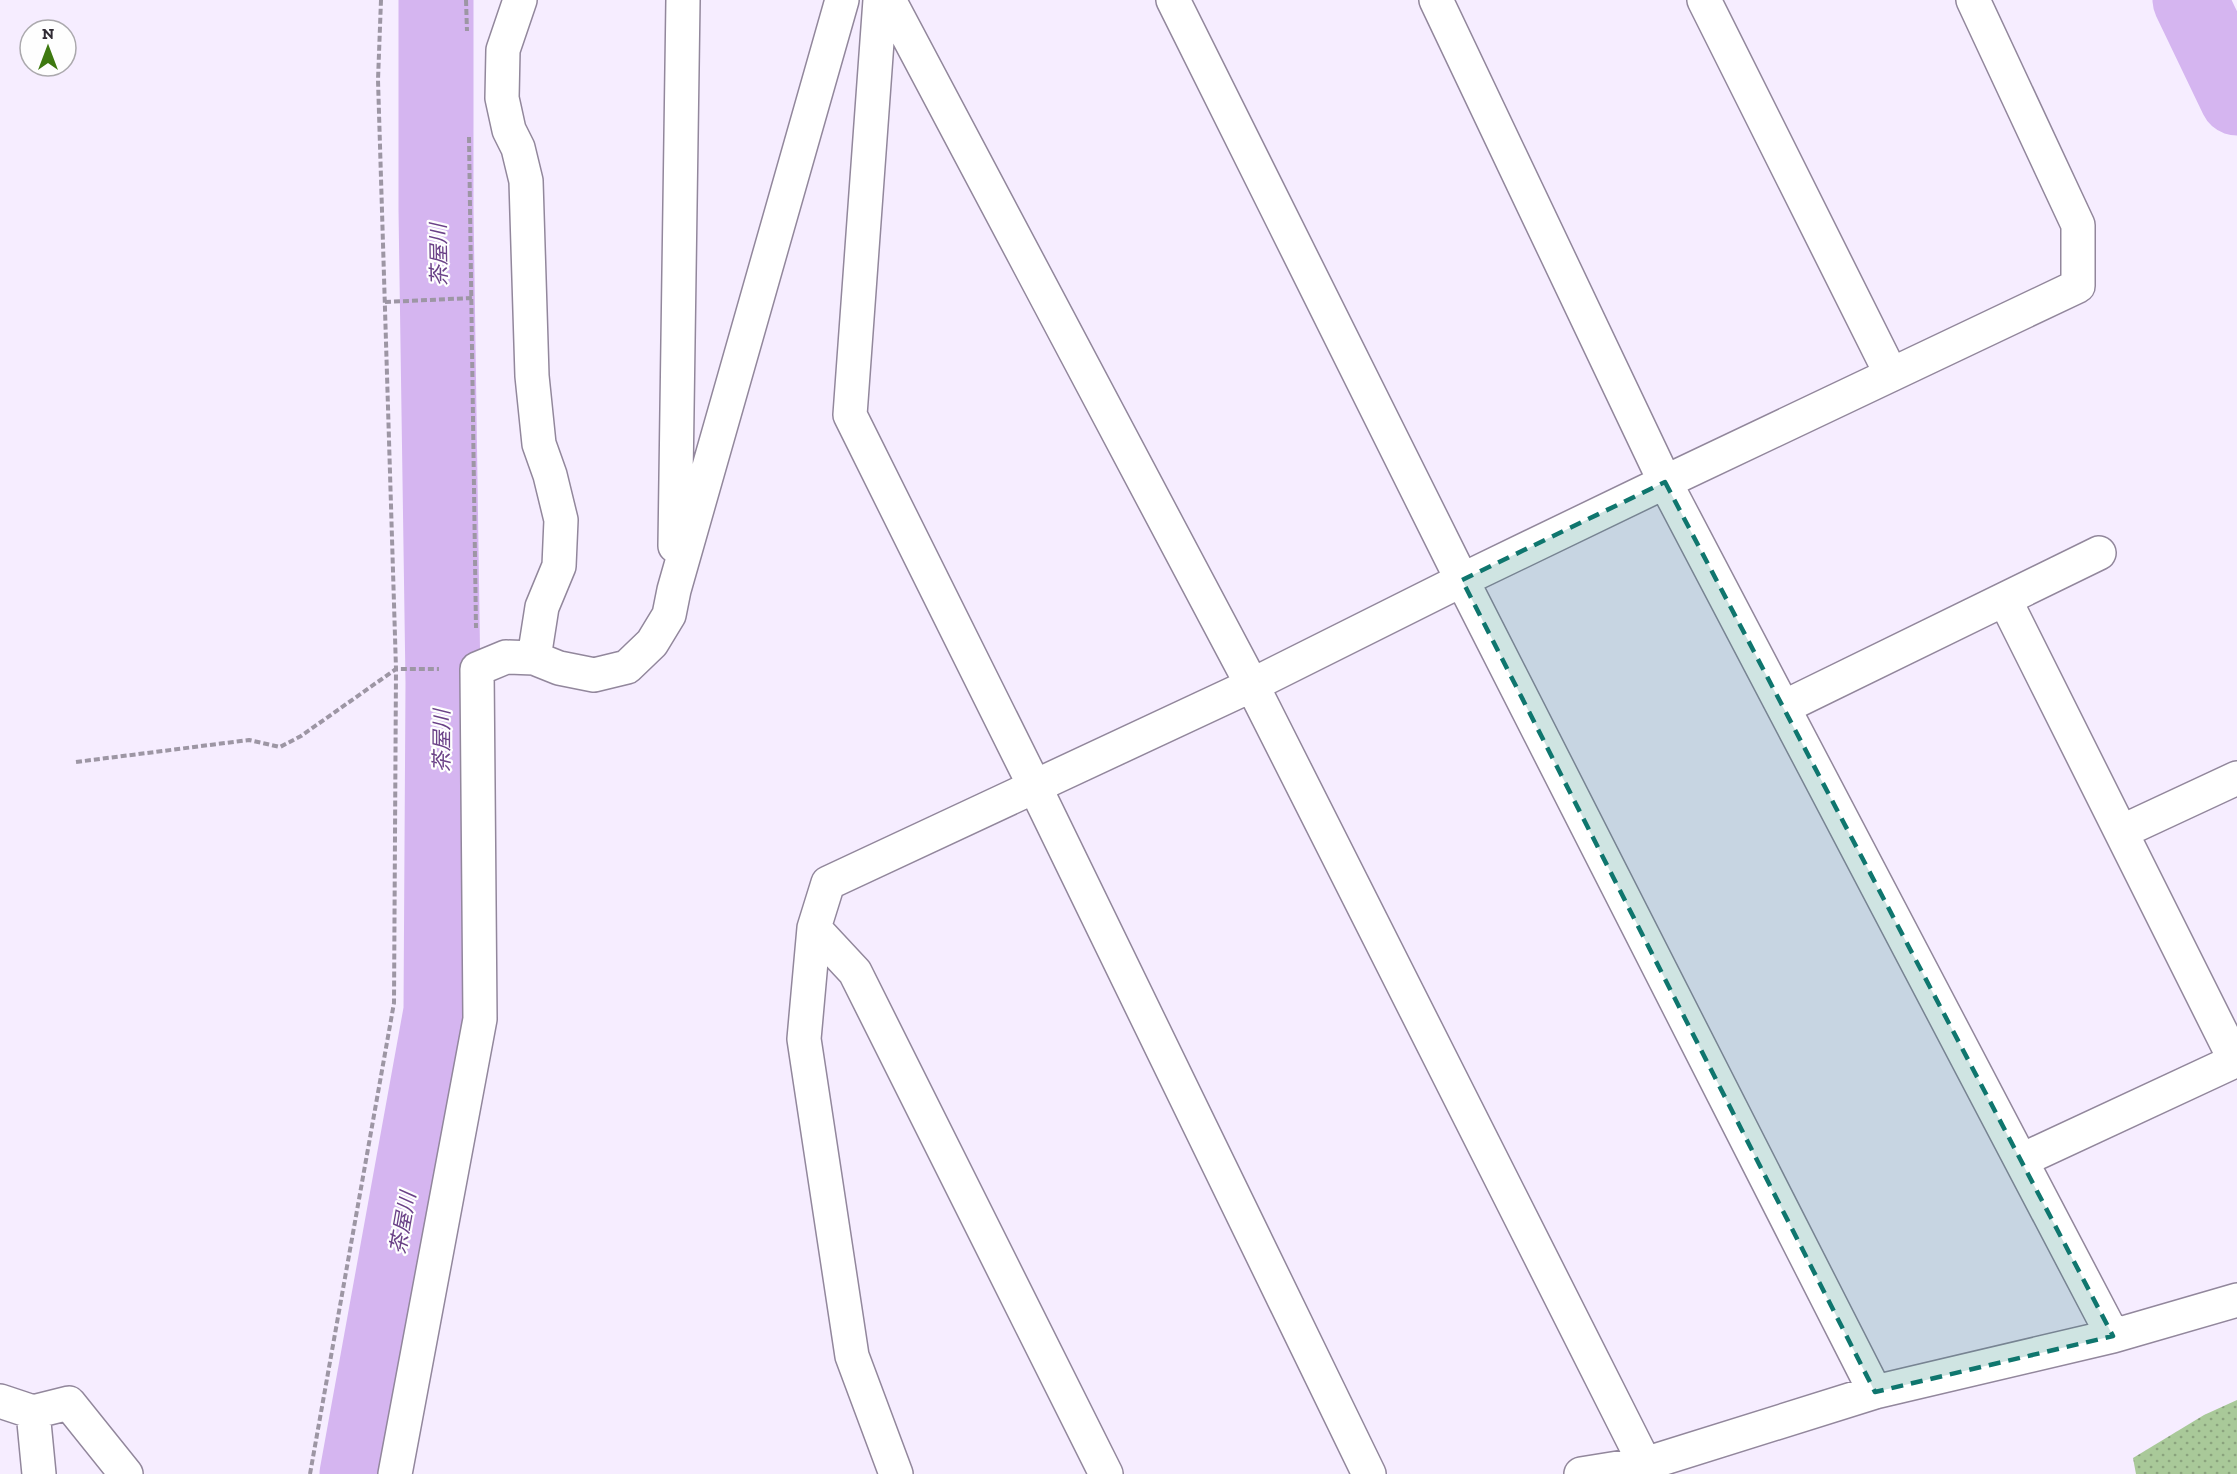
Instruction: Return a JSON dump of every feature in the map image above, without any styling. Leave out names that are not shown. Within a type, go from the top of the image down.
[{"type":"street","points":[[520,0],[503,50],[502,98],[509,130],[518,148],[526,181],[532,376],[539,444],[550,475],[561,520],[559,566],[542,608],[534,658]]},
{"type":"street","points":[[674,590],[683,0]]},
{"type":"street","points":[[395,1474],[480,1019],[477,669],[506,657],[534,658],[559,668],[594,675],[627,667],[652,643],[669,615],[674,590],[842,0]]},
{"type":"street","points":[[880,0],[850,415],[1035,787],[1369,1474]]},
{"type":"street","points":[[889,0],[1252,685],[1633,1469]]},
{"type":"street","points":[[1173,0],[1462,580],[1875,1392]]},
{"type":"street","points":[[1436,0],[1665,482],[2113,1336]]},
{"type":"street","points":[[1704,0],[1891,374]]},
{"type":"street","points":[[896,1474],[852,1356],[804,1040],[814,928],[828,883],[1252,685],[1462,580],[2078,286],[2078,225],[1973,0]]},
{"type":"street","points":[[1784,707],[2099,553]]},
{"type":"street","points":[[2005,600],[2236,1060],[2022,1160]]},
{"type":"street","points":[[2121,832],[2237,778]]},
{"type":"street","points":[[814,928],[855,972],[1107,1474]]},
{"type":"street","points":[[1581,1474],[1633,1469],[1875,1392],[2113,1336],[2237,1300]]},
{"type":"street","points":[[0,1401],[33,1413],[69,1403],[126,1474]]},
{"type":"street","points":[[33,1413],[39,1474]]},
{"type":"path","points":[[310,1474],[394,1003],[396,669],[378,80],[381,0]]},
{"type":"path","points":[[466,0],[467,36]]},
{"type":"path","points":[[469,131],[477,669]]},
{"type":"path","points":[[385,303],[472,298]]},
{"type":"path","points":[[76,762],[249,740],[280,747],[301,736],[396,669]]},
{"type":"highlighted area","points":[[1665,482],[2113,1336],[1875,1392],[1462,580]]},
{"type":"green space","points":[[2237,1400],[2237,1474],[2136,1474],[2133,1458],[2204,1415]]},
{"type":"waterway","name":"茶屋川","points":[[357,1474],[441,1011],[443,683],[436,209],[436,0]]},
{"type":"waterway","points":[[2190,0],[2237,98]]}]
